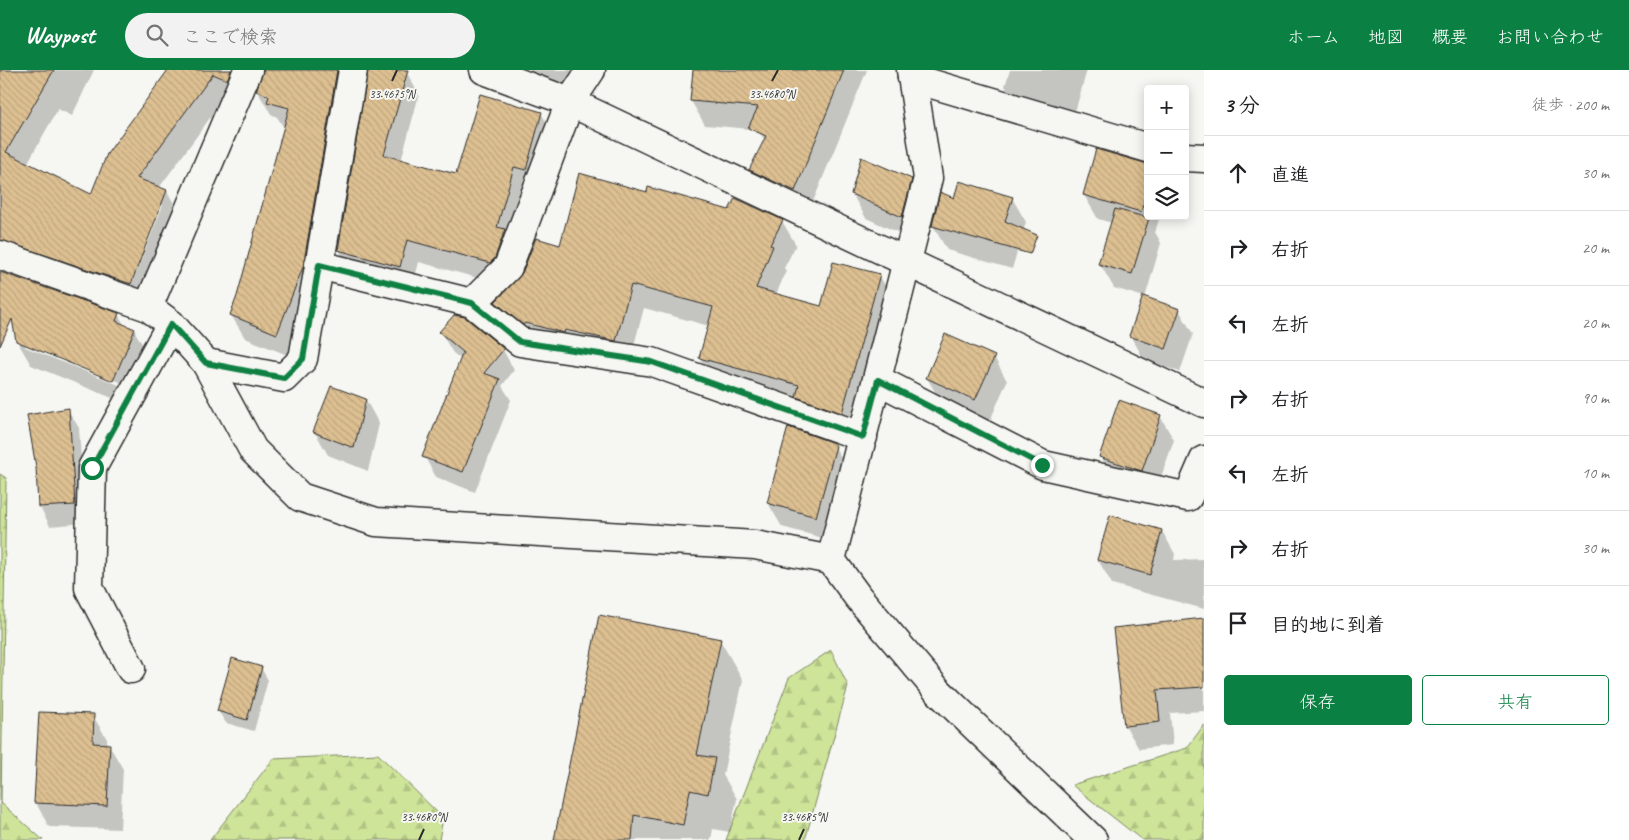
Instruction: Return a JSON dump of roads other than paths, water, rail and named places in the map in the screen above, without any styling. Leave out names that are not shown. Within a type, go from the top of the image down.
[{"type":"street","points":[[148,307],[248,70]]},
{"type":"street","points":[[206,363],[284,378],[303,359],[353,70]]},
{"type":"street","points":[[484,70],[570,102],[1204,403]]},
{"type":"street","points":[[472,303],[508,267],[570,102],[592,70]]},
{"type":"street","points":[[831,560],[928,178],[911,74],[1144,147]]},
{"type":"street","points":[[1189,157],[1204,158]]},
{"type":"street","points":[[0,255],[148,307],[171,324],[206,363],[253,450],[300,497],[376,522],[755,545],[831,560],[858,597],[937,690],[1093,840]]},
{"type":"street","points":[[319,265],[472,303],[520,342],[652,362],[863,437]]},
{"type":"street","points":[[131,669],[89,588],[92,468],[171,324]]},
{"type":"street","points":[[878,380],[1042,465],[1188,498],[1204,460]]}]
